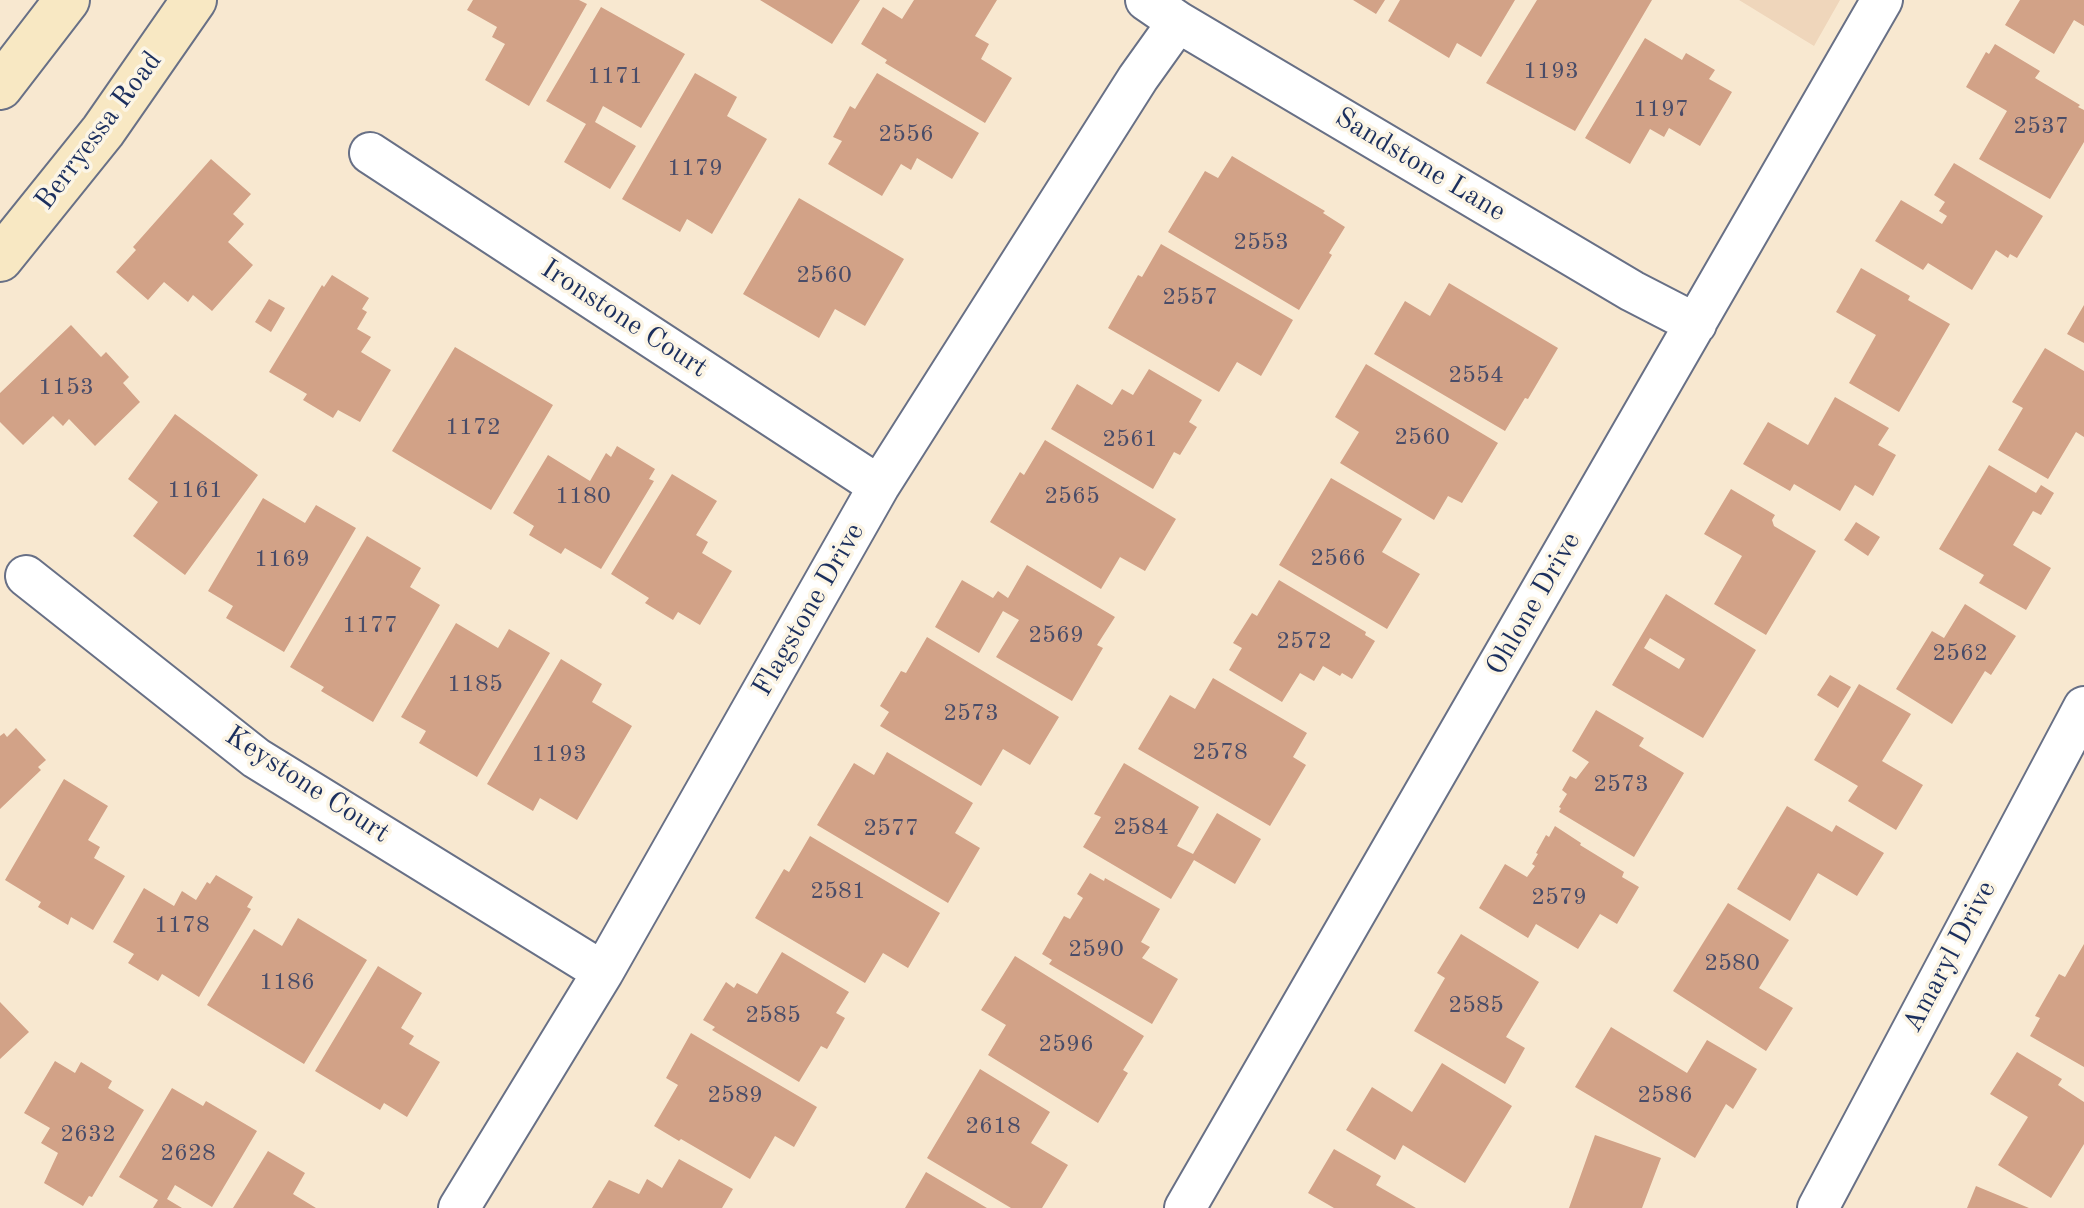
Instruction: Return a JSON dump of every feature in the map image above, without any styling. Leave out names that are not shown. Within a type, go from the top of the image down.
[{"type":"main road","points":[[0,87],[67,0]]},
{"type":"main road","name":"Berryessa Road","points":[[0,259],[103,131],[194,0]]},
{"type":"street","name":"Ohlone Drive","points":[[1185,1208],[1882,0]]},
{"type":"street","name":"Sandstone Lane","points":[[1162,11],[1632,291],[1696,324]]},
{"type":"street","name":"Flagstone Drive","points":[[459,1208],[603,972],[879,486],[1138,78],[1162,11]]},
{"type":"street","name":"Ironstone Court","points":[[370,153],[879,486]]},
{"type":"street","name":"Keystone Court","points":[[26,576],[256,758],[603,972]]},
{"type":"street","name":"Amaryl Drive","points":[[1818,1208],[2084,707]]},
{"type":"shaded area","points":[[1739,0],[1840,0],[1814,46]]},
{"type":"building","points":[[473,0],[579,0],[587,4],[529,106],[485,80],[505,44],[492,37],[497,27],[467,10]]},
{"type":"building","points":[[760,0],[860,0],[832,44]]},
{"type":"building","points":[[914,0],[997,0],[975,36],[989,44],[981,59],[1012,78],[985,123],[885,63],[887,60],[861,44],[883,7],[902,19]]},
{"type":"building","points":[[1353,0],[1385,0],[1376,14]]},
{"type":"building","points":[[1400,0],[1515,0],[1481,57],[1457,43],[1449,58],[1388,21]]},
{"type":"building","points":[[1537,0],[1652,0],[1575,131],[1486,83]]},
{"type":"building","points":[[2020,0],[2084,0],[2084,26],[2074,20],[2054,54],[2005,25]]},
{"type":"building","points":[[601,7],[685,54],[641,128],[603,106],[595,122],[636,146],[610,189],[564,162],[586,124],[546,101]]},
{"type":"building","points":[[1645,38],[1682,60],[1686,53],[1715,70],[1709,79],[1732,92],[1700,146],[1669,128],[1664,137],[1650,129],[1630,164],[1585,138]]},
{"type":"building","points":[[1995,44],[2040,71],[2035,78],[2084,110],[2084,142],[2050,199],[1979,159],[2007,111],[1966,87],[1986,52],[1989,54]]},
{"type":"building","points":[[695,73],[737,97],[727,116],[767,139],[712,234],[687,219],[680,232],[622,199]]},
{"type":"building","points":[[877,73],[979,133],[952,179],[917,158],[911,170],[901,164],[882,196],[828,164],[842,141],[833,137],[850,106],[855,109]]},
{"type":"building","points":[[1232,156],[1325,211],[1323,213],[1345,227],[1299,310],[1168,232],[1205,171],[1218,178]]},
{"type":"building","points":[[211,159],[251,194],[233,214],[244,224],[228,242],[253,265],[212,311],[193,295],[188,302],[164,282],[148,300],[116,272],[136,250],[133,247]]},
{"type":"building","points":[[1954,163],[2043,216],[2017,258],[2010,254],[2008,258],[1996,250],[1972,290],[1928,263],[1923,270],[1875,241],[1901,200],[1942,224],[1947,216],[1939,211],[1945,202],[1934,195]]},
{"type":"building","points":[[799,198],[904,259],[865,326],[835,309],[819,338],[743,294]]},
{"type":"building","points":[[1161,244],[1293,320],[1261,376],[1237,362],[1219,392],[1108,328],[1138,275],[1142,277]]},
{"type":"building","points":[[1861,268],[1950,324],[1899,412],[1849,383],[1876,335],[1836,312]]},
{"type":"building","points":[[332,275],[369,298],[362,309],[367,312],[357,329],[371,337],[361,352],[391,370],[360,422],[338,410],[333,418],[303,400],[307,394],[269,372],[322,285],[324,287]]},
{"type":"building","points":[[1449,283],[1558,348],[1505,431],[1374,354],[1405,301],[1430,316]]},
{"type":"building","points":[[269,299],[285,308],[271,332],[255,322]]},
{"type":"building","points":[[2084,305],[2084,343],[2067,334]]},
{"type":"building","points":[[71,325],[101,357],[106,352],[129,377],[123,383],[140,402],[95,446],[69,419],[63,426],[53,416],[23,445],[0,422],[0,393]]},
{"type":"building","points":[[455,347],[553,405],[491,510],[392,451]]},
{"type":"building","points":[[2045,348],[2084,371],[2084,437],[2076,432],[2048,479],[1998,450],[2023,408],[2012,402]]},
{"type":"building","points":[[1366,364],[1498,443],[1462,503],[1448,496],[1434,520],[1340,463],[1359,432],[1335,417]]},
{"type":"building","points":[[1149,369],[1202,400],[1189,422],[1197,427],[1180,455],[1174,452],[1153,489],[1051,429],[1077,384],[1112,405],[1122,389],[1133,395]]},
{"type":"building","points":[[1835,397],[1889,428],[1878,445],[1896,455],[1873,496],[1855,485],[1840,511],[1794,484],[1790,491],[1743,464],[1768,422],[1808,445]]},
{"type":"building","points":[[175,414],[258,475],[185,575],[133,536],[158,502],[128,479]]},
{"type":"building","points":[[1045,440],[1176,519],[1145,571],[1120,557],[1101,589],[990,522],[1020,472],[1024,475]]},
{"type":"building","points":[[617,446],[655,469],[649,479],[654,481],[601,569],[565,548],[561,554],[529,535],[534,526],[513,513],[548,455],[590,481],[606,453],[611,457]]},
{"type":"building","points":[[1989,465],[2036,493],[2041,485],[2054,493],[2041,515],[2033,511],[2013,545],[2051,568],[2026,610],[1979,583],[1984,575],[1939,549]]},
{"type":"building","points":[[672,474],[717,501],[696,535],[708,542],[702,553],[732,571],[700,625],[678,612],[673,620],[645,603],[649,598],[611,574]]},
{"type":"building","points":[[1331,478],[1402,519],[1382,552],[1420,574],[1387,629],[1279,565]]},
{"type":"building","points":[[1731,489],[1775,515],[1772,520],[1774,526],[1816,551],[1766,635],[1714,604],[1742,556],[1704,534]]},
{"type":"building","points":[[263,498],[305,523],[316,505],[356,528],[284,652],[226,618],[233,606],[208,591]]},
{"type":"building","points":[[1856,522],[1880,537],[1868,556],[1844,540]]},
{"type":"building","points":[[367,536],[421,568],[410,587],[440,605],[373,722],[321,691],[324,687],[290,667]]},
{"type":"building","points":[[1027,565],[1115,617],[1097,645],[1103,648],[1072,701],[996,657],[1019,620],[1003,611],[979,653],[935,627],[962,580],[993,598],[998,591],[1008,598]]},
{"type":"building","points":[[1279,580],[1366,632],[1365,635],[1375,641],[1352,679],[1323,666],[1314,681],[1300,673],[1282,702],[1229,670],[1242,648],[1233,643],[1252,613],[1257,616]]},
{"type":"building","points":[[1666,594],[1756,650],[1703,738],[1612,685]],"holes":[[[1650,638],[1685,659],[1679,669],[1644,648]]]},
{"type":"building","points":[[1965,604],[2016,636],[1991,675],[1985,671],[1952,724],[1896,689],[1932,631],[1944,638]]},
{"type":"building","points":[[456,623],[498,648],[509,629],[550,653],[477,777],[419,743],[426,731],[401,717]]},
{"type":"building","points":[[927,637],[1059,717],[1030,765],[1003,749],[981,786],[880,726],[889,712],[880,706],[901,671],[906,673]]},
{"type":"building","points":[[561,659],[602,684],[592,702],[632,726],[577,820],[540,798],[533,811],[487,784]]},
{"type":"building","points":[[1830,675],[1851,687],[1838,708],[1817,695]]},
{"type":"building","points":[[1213,678],[1307,733],[1293,757],[1306,765],[1270,826],[1138,749],[1170,695],[1195,709]]},
{"type":"building","points":[[1859,684],[1911,714],[1882,761],[1923,785],[1896,830],[1848,801],[1858,786],[1814,760]]},
{"type":"building","points":[[1596,710],[1644,738],[1639,746],[1684,773],[1634,857],[1559,812],[1567,794],[1562,790],[1570,776],[1576,779],[1589,762],[1572,751]]},
{"type":"building","points":[[16,728],[46,760],[38,767],[41,770],[0,809],[0,736],[4,733],[7,737]]},
{"type":"building","points":[[887,752],[973,803],[955,833],[980,848],[948,903],[817,825],[854,763],[874,775]]},
{"type":"building","points":[[1124,763],[1199,807],[1177,846],[1193,854],[1217,813],[1261,839],[1235,884],[1194,860],[1171,899],[1083,847],[1101,817],[1094,814]]},
{"type":"building","points":[[64,779],[108,806],[88,840],[100,847],[94,858],[125,876],[93,930],[71,917],[68,925],[38,907],[41,902],[5,880]]},
{"type":"building","points":[[1787,806],[1832,832],[1836,825],[1884,853],[1857,896],[1818,873],[1790,921],[1737,889]]},
{"type":"building","points":[[1555,826],[1624,872],[1622,877],[1639,887],[1617,924],[1600,914],[1578,949],[1536,924],[1528,938],[1479,908],[1505,864],[1527,877],[1535,866],[1532,864],[1536,853]]},
{"type":"building","points":[[810,836],[940,913],[908,968],[883,953],[865,983],[755,918],[784,869],[789,872]]},
{"type":"building","points":[[1090,873],[1104,881],[1105,878],[1160,909],[1141,942],[1150,947],[1142,958],[1178,979],[1152,1024],[1049,964],[1052,960],[1042,954],[1064,916],[1070,919],[1083,898],[1077,894]]},
{"type":"building","points":[[216,875],[253,897],[247,907],[251,909],[199,997],[162,974],[158,981],[128,963],[134,954],[113,942],[144,888],[174,906],[182,891],[196,900],[207,882],[210,884]]},
{"type":"building","points":[[1728,903],[1789,940],[1759,988],[1793,1008],[1766,1051],[1673,991]]},
{"type":"building","points":[[298,918],[367,960],[304,1064],[207,1005],[254,929],[282,946]]},
{"type":"building","points":[[1461,934],[1539,982],[1506,1037],[1525,1048],[1505,1084],[1414,1031],[1445,978],[1437,973]]},
{"type":"building","points":[[2084,944],[2084,1067],[2030,1036],[2040,1018],[2035,1016],[2059,974],[2065,977]]},
{"type":"building","points":[[782,952],[849,992],[836,1013],[845,1018],[827,1049],[821,1046],[799,1082],[712,1030],[715,1027],[703,1020],[726,982],[734,988],[737,983],[757,994]]},
{"type":"building","points":[[1015,956],[1144,1036],[1123,1070],[1128,1073],[1098,1123],[988,1055],[1006,1025],[981,1010]]},
{"type":"building","points":[[378,966],[422,993],[401,1028],[414,1036],[409,1044],[440,1062],[407,1117],[384,1103],[380,1110],[315,1071]]},
{"type":"building","points":[[0,1002],[29,1032],[0,1059]]},
{"type":"building","points":[[1611,1027],[1687,1073],[1707,1040],[1757,1069],[1733,1109],[1726,1104],[1695,1158],[1575,1087]]},
{"type":"building","points":[[691,1033],[817,1107],[794,1147],[775,1136],[750,1179],[654,1126],[678,1085],[666,1078]]},
{"type":"building","points":[[2017,1052],[2062,1079],[2058,1085],[2084,1102],[2084,1144],[2051,1198],[1998,1165],[2028,1117],[1990,1094]]},
{"type":"building","points":[[55,1061],[75,1073],[81,1062],[112,1081],[108,1088],[144,1110],[92,1197],[89,1196],[83,1206],[44,1183],[58,1153],[41,1143],[50,1128],[24,1113]]},
{"type":"building","points":[[1442,1063],[1512,1106],[1465,1183],[1403,1145],[1395,1160],[1346,1130],[1372,1087],[1412,1112]]},
{"type":"building","points":[[980,1069],[1050,1112],[1031,1143],[1068,1165],[1042,1208],[1011,1208],[927,1158]]},
{"type":"building","points":[[172,1088],[203,1106],[206,1101],[257,1131],[212,1207],[175,1185],[167,1199],[182,1208],[153,1208],[158,1200],[119,1177]]},
{"type":"building","points":[[1595,1135],[1661,1158],[1642,1208],[1569,1208]]},
{"type":"building","points":[[1334,1149],[1381,1176],[1376,1185],[1416,1208],[1334,1208],[1308,1193]]},
{"type":"building","points":[[268,1151],[305,1173],[293,1194],[316,1208],[233,1208]]},
{"type":"building","points":[[679,1159],[733,1189],[722,1208],[592,1208],[609,1180],[639,1194],[647,1179],[662,1188]]},
{"type":"building","points":[[926,1172],[987,1208],[905,1208]]},
{"type":"building","points":[[1976,1186],[2029,1208],[1967,1208]]}]
